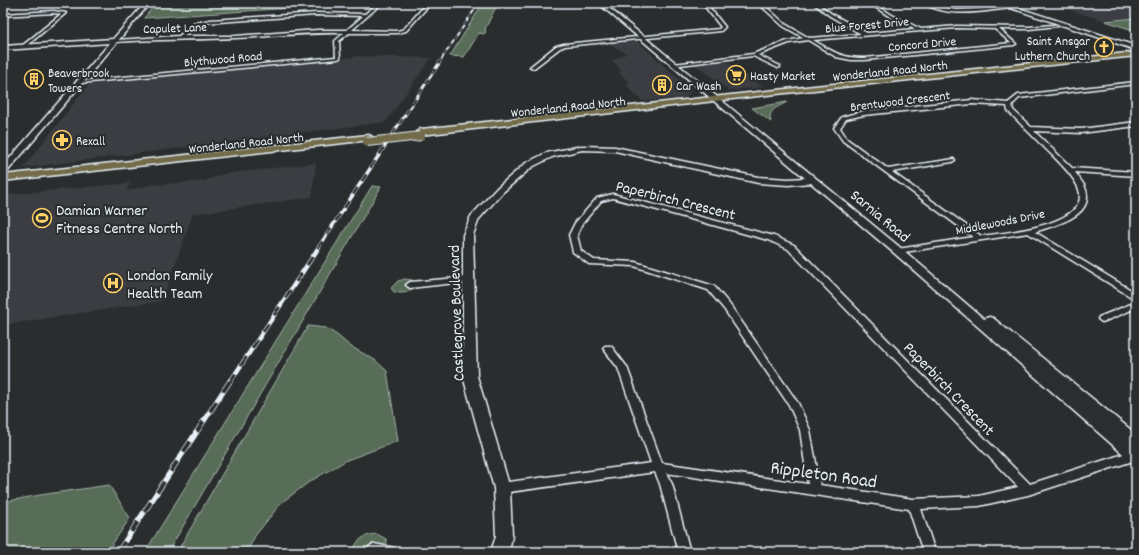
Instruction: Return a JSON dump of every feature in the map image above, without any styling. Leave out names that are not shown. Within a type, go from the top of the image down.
[{"type":"main road","name":"Wonderland Road North","points":[[3,178],[367,140],[1136,54]]},
{"type":"main road","name":"Wonderland Road North","points":[[723,100],[1136,58]]},
{"type":"main road","name":"Wonderland Road North","points":[[3,183],[367,140]]},
{"type":"street","points":[[3,171],[148,3]]},
{"type":"street","name":"Blythwood Road","points":[[80,82],[338,58],[337,40],[380,3]]},
{"type":"street","points":[[347,32],[391,33],[402,31],[429,3]]},
{"type":"street","name":"Sarnia Road","points":[[600,3],[674,65],[723,100],[902,251],[1136,453]]},
{"type":"street","name":"Sarnia Road","points":[[608,3],[682,64],[811,180],[902,251]]},
{"type":"street","points":[[532,67],[558,47],[564,45],[720,30],[723,27],[704,3]]},
{"type":"street","points":[[760,3],[784,25],[810,39]]},
{"type":"street","points":[[815,3],[836,18],[868,35]]},
{"type":"street","points":[[871,3],[891,16],[922,30]]},
{"type":"street","points":[[925,3],[939,8],[960,10],[1011,7]]},
{"type":"street","points":[[998,3],[1136,48]]},
{"type":"street","points":[[3,15],[53,12],[64,13],[24,47]]},
{"type":"street","points":[[181,38],[193,25],[210,20],[316,14],[366,15]]},
{"type":"street","points":[[3,19],[8,15]]},
{"type":"street","name":"Blue Forest Drive","points":[[674,65],[754,55],[788,42],[810,39],[957,27],[1029,28],[1065,25]]},
{"type":"street","name":"Concord Drive","points":[[810,39],[838,56],[856,59],[1014,44],[995,27]]},
{"type":"street","name":"Capulet Lane","points":[[3,48],[116,41],[235,37],[318,31],[347,32]]},
{"type":"street","points":[[754,55],[778,66]]},
{"type":"street","points":[[1009,105],[1018,97],[1136,83]]},
{"type":"street","name":"Brentwood Crescent","points":[[980,239],[845,140],[837,128],[844,118],[864,113],[972,102],[1009,105]]},
{"type":"street","name":"Middlewoods Drive","points":[[902,251],[1029,231],[1062,221],[1078,211],[1083,199],[1081,186],[1070,170],[1010,110],[1009,105]]},
{"type":"street","points":[[1030,129],[1081,130],[1136,124]]},
{"type":"street","name":"Castlegrove Boulevard","points":[[500,552],[504,536],[502,488],[470,376],[470,279],[468,235],[474,218],[500,190],[529,165],[556,153],[582,148],[615,149],[758,180],[788,182],[811,180]]},
{"type":"street","points":[[886,171],[952,160]]},
{"type":"street","points":[[1070,170],[1136,174]]},
{"type":"street","name":"Paperbirch Crescent","points":[[815,490],[805,430],[793,403],[727,307],[711,288],[636,264],[592,262],[577,252],[573,235],[579,223],[599,199],[614,196],[631,200],[771,238],[791,247],[1028,490]]},
{"type":"street","points":[[1029,231],[1136,297]]},
{"type":"street","points":[[410,285],[470,279]]},
{"type":"street","points":[[1102,319],[1136,305]]},
{"type":"street","points":[[608,348],[622,367],[658,468],[666,484],[684,552]]},
{"type":"street","name":"Rippleton Road","points":[[502,488],[658,468],[913,504],[979,501],[1028,490],[1136,453]]},
{"type":"street","points":[[913,504],[929,552]]},
{"type":"street","points":[[374,550],[391,552]]},
{"type":"shaded area","points":[[1047,3],[1136,3],[1136,18],[1105,21]]},
{"type":"shaded area","points":[[637,41],[692,91],[684,98],[642,101],[626,85],[631,84],[618,72],[622,71],[612,61],[627,53],[605,43]]},
{"type":"shaded area","points":[[358,56],[431,58],[386,122],[23,168],[89,84],[327,61]]},
{"type":"shaded area","points":[[726,61],[763,87],[729,91],[695,64]]},
{"type":"shaded area","points":[[316,163],[312,197],[193,214],[162,301],[3,325],[3,195],[130,183],[126,191],[150,185],[204,181],[223,174]]},
{"type":"green space","points":[[156,3],[353,3],[349,6],[291,8],[144,18]]},
{"type":"green space","points":[[483,3],[498,3],[486,27],[486,32],[484,34],[479,33],[464,57],[450,56]]},
{"type":"green space","points":[[1136,18],[1136,31],[1105,21]]},
{"type":"green space","points":[[787,102],[774,109],[770,118],[771,122],[752,108]]},
{"type":"green space","points":[[372,186],[381,187],[168,552],[145,552]]},
{"type":"green space","points":[[405,279],[412,280],[417,284],[415,288],[405,293],[394,292],[391,288],[398,281]]},
{"type":"green space","points":[[308,326],[326,328],[350,346],[375,360],[387,371],[398,441],[347,460],[309,482],[281,503],[255,536],[247,552],[177,552]]},
{"type":"green space","points":[[109,485],[130,518],[107,552],[3,552],[3,502]]},
{"type":"green space","points":[[377,534],[386,539],[389,552],[352,552],[356,544],[362,538],[368,535]]},
{"type":"railway","points":[[439,63],[479,3]]},
{"type":"railway","points":[[386,144],[440,62]]},
{"type":"railway","points":[[318,248],[387,143]]},
{"type":"railway","points":[[230,382],[319,247]]},
{"type":"railway","points":[[118,552],[230,381]]},
{"type":"place","name":"Saint Ansgar Luthern Church","points":[[1104,47]]},
{"type":"place","name":"Hasty Market","points":[[736,75]]},
{"type":"place","name":"Beaverbrook Towers","points":[[34,79]]},
{"type":"place","name":"Car Wash","points":[[662,85]]},
{"type":"place","name":"Rexall","points":[[62,140]]},
{"type":"place","name":"Damian Warner Fitness Centre North","points":[[42,218]]},
{"type":"place","name":"London Family Health Team","points":[[113,283]]}]
